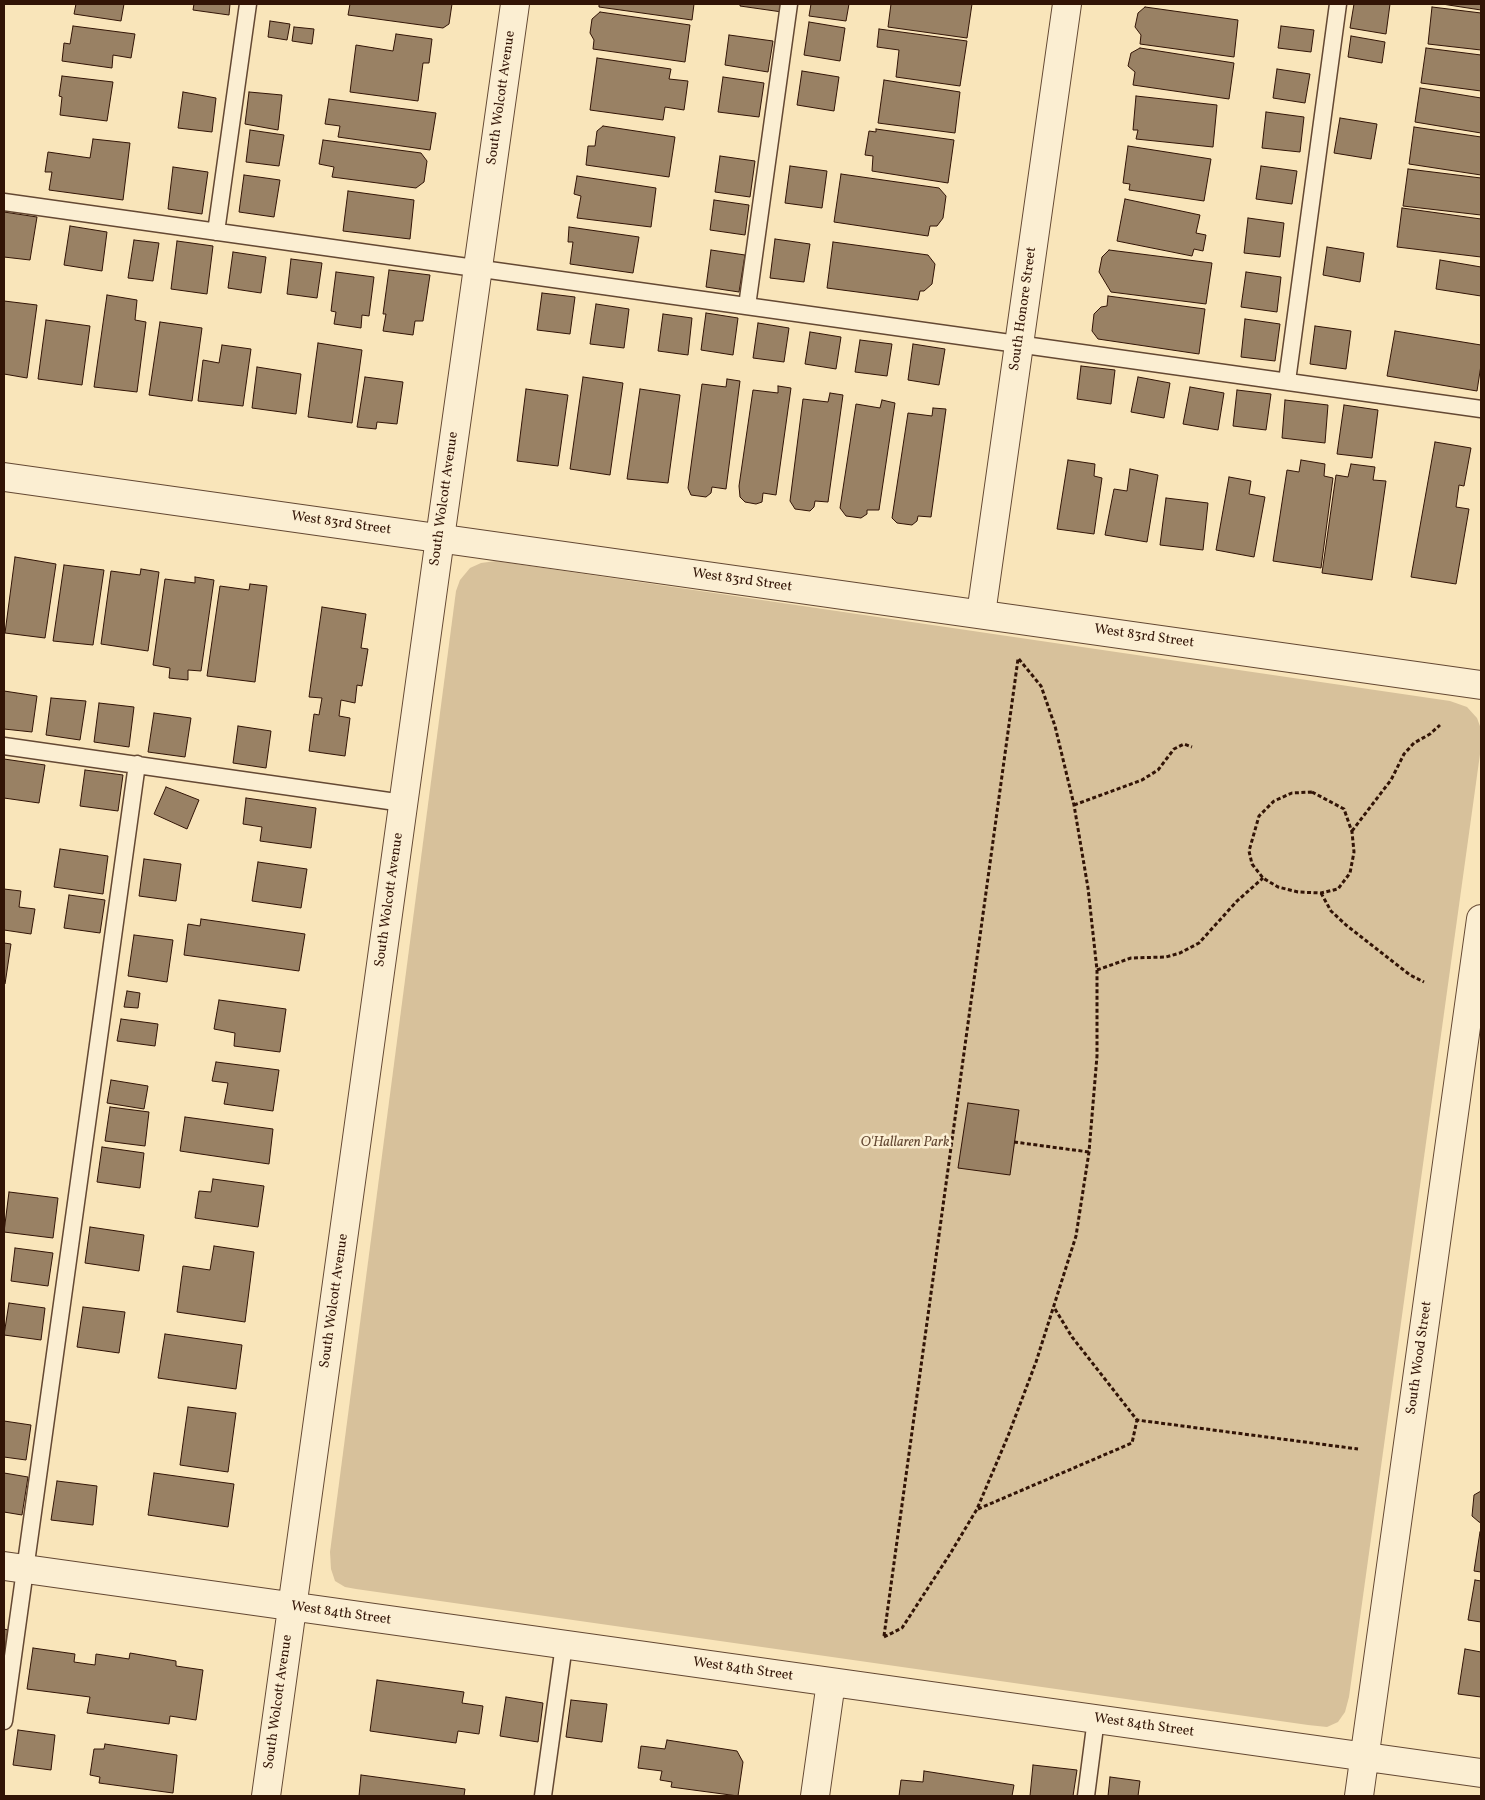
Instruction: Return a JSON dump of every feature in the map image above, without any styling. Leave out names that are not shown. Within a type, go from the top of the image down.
[{"type":"street","name":"South Wolcott Avenue","points":[[266,1796],[515,4]]},
{"type":"street","name":"South Honore Street","points":[[980,614],[1020,344],[1066,4]]},
{"type":"street","name":"West 83rd Street","points":[[4,477],[1481,685]]},
{"type":"street","name":"South Wood Street","points":[[1358,1796],[1479,951],[1481,919]]},
{"type":"street","name":"West 84th Street","points":[[15,1568],[1481,1773]]},
{"type":"street","points":[[815,1796],[831,1682]]},
{"type":"lane","points":[[216,232],[248,4]]},
{"type":"lane","points":[[747,306],[789,4]]},
{"type":"lane","points":[[1288,381],[1338,4]]},
{"type":"lane","points":[[4,202],[1481,409]]},
{"type":"lane","points":[[4,746],[403,803]]},
{"type":"lane","points":[[4,1721],[15,1568],[138,764]]},
{"type":"lane","points":[[543,1796],[564,1645]]},
{"type":"lane","points":[[1086,1796],[1096,1719]]},
{"type":"path","points":[[1018,658],[1041,686],[1055,726],[1074,805],[1088,888],[1097,970],[1097,1056],[1089,1152],[1076,1236],[1054,1308],[1012,1427],[976,1509],[950,1554],[902,1628],[884,1637],[1018,658]]},
{"type":"path","points":[[1352,832],[1391,780],[1404,754],[1414,743],[1430,734],[1440,725]]},
{"type":"path","points":[[1074,805],[1142,780],[1158,770],[1174,749],[1184,744],[1192,747]]},
{"type":"path","points":[[1312,792],[1344,809],[1352,832],[1354,852],[1350,873],[1338,889],[1321,893],[1298,892],[1278,887],[1263,878],[1252,864],[1249,851],[1259,816],[1274,801],[1292,793],[1312,792]]},
{"type":"path","points":[[1097,970],[1131,958],[1166,957],[1180,953],[1200,943],[1237,900],[1263,878]]},
{"type":"path","points":[[1321,893],[1331,911],[1346,925],[1410,975],[1424,982]]},
{"type":"path","points":[[1014,1142],[1089,1152]]},
{"type":"path","points":[[1054,1308],[1072,1337],[1137,1420],[1358,1449]]},
{"type":"path","points":[[976,1509],[1132,1444],[1137,1420]]},
{"type":"green space","name":"O'Hallaren Park","points":[[496,561],[1450,701],[1467,707],[1477,718],[1481,729],[1481,747],[1349,1697],[1345,1712],[1338,1722],[1327,1727],[1308,1725],[356,1589],[345,1587],[335,1581],[331,1569],[330,1552],[456,591],[460,580],[470,568],[481,563]]},
{"type":"building","points":[[76,4],[124,4],[121,21],[74,14]]},
{"type":"building","points":[[194,4],[230,4],[229,15],[193,10]]},
{"type":"building","points":[[350,4],[452,4],[449,24],[443,28],[348,15]]},
{"type":"building","points":[[599,4],[694,4],[692,20],[599,7]]},
{"type":"building","points":[[740,4],[783,4],[782,12],[740,6]]},
{"type":"building","points":[[811,4],[849,4],[846,21],[809,16]]},
{"type":"building","points":[[891,4],[972,4],[967,38],[888,27]]},
{"type":"building","points":[[1354,4],[1390,4],[1386,34],[1350,28]]},
{"type":"building","points":[[1442,4],[1481,4],[1481,10]]},
{"type":"building","points":[[1145,7],[1238,20],[1234,57],[1140,44],[1141,35],[1135,27],[1138,13]]},
{"type":"building","points":[[1432,7],[1481,13],[1481,50],[1428,44]]},
{"type":"building","points":[[600,12],[690,25],[685,62],[593,49],[594,40],[590,33],[592,19]]},
{"type":"building","points":[[270,21],[290,24],[287,40],[268,37]]},
{"type":"building","points":[[809,22],[845,28],[840,61],[804,55]]},
{"type":"building","points":[[73,26],[135,34],[131,58],[113,55],[112,68],[62,61],[64,43],[70,44]]},
{"type":"building","points":[[1281,26],[1314,30],[1311,52],[1278,48]]},
{"type":"building","points":[[294,27],[314,29],[312,44],[292,41]]},
{"type":"building","points":[[879,29],[967,41],[960,86],[896,77],[899,50],[877,47]]},
{"type":"building","points":[[396,34],[432,39],[429,63],[423,63],[418,101],[350,92],[356,45],[393,51]]},
{"type":"building","points":[[729,35],[773,41],[768,72],[725,65]]},
{"type":"building","points":[[1351,36],[1385,42],[1382,63],[1348,57]]},
{"type":"building","points":[[1140,48],[1234,63],[1229,99],[1133,85],[1135,72],[1128,66],[1131,53]]},
{"type":"building","points":[[1426,48],[1481,55],[1481,91],[1421,83]]},
{"type":"building","points":[[597,58],[671,69],[669,79],[688,81],[684,110],[665,107],[663,120],[590,110]]},
{"type":"building","points":[[1277,69],[1310,74],[1305,103],[1273,98]]},
{"type":"building","points":[[802,71],[839,77],[834,111],[797,105]]},
{"type":"building","points":[[62,76],[113,82],[107,121],[60,115],[62,97],[59,96]]},
{"type":"building","points":[[723,77],[764,83],[759,117],[718,112]]},
{"type":"building","points":[[884,80],[960,92],[955,133],[878,123]]},
{"type":"building","points":[[1420,88],[1481,98],[1481,133],[1415,122]]},
{"type":"building","points":[[183,92],[216,98],[212,132],[178,128]]},
{"type":"building","points":[[249,92],[282,95],[278,130],[245,124]]},
{"type":"building","points":[[1136,96],[1217,105],[1213,147],[1136,139],[1138,130],[1133,130]]},
{"type":"building","points":[[329,99],[436,113],[430,150],[338,137],[340,126],[325,124]]},
{"type":"building","points":[[1266,112],[1304,117],[1300,152],[1262,148]]},
{"type":"building","points":[[1340,118],[1377,124],[1371,159],[1334,153]]},
{"type":"building","points":[[603,126],[675,137],[669,177],[586,165],[588,146],[595,146],[597,131]]},
{"type":"building","points":[[1414,127],[1481,137],[1481,175],[1409,164]]},
{"type":"building","points":[[876,129],[954,140],[948,183],[872,171],[873,156],[865,155],[869,131],[876,132]]},
{"type":"building","points":[[250,130],[284,135],[279,166],[246,162]]},
{"type":"building","points":[[93,139],[130,143],[123,200],[49,190],[52,172],[45,172],[48,152],[90,158]]},
{"type":"building","points":[[323,140],[421,153],[427,161],[424,182],[416,188],[332,177],[334,167],[319,164]]},
{"type":"building","points":[[1128,146],[1211,159],[1204,201],[1129,190],[1130,184],[1123,183]]},
{"type":"building","points":[[720,156],[755,161],[750,197],[715,192]]},
{"type":"building","points":[[790,166],[827,171],[822,208],[785,203]]},
{"type":"building","points":[[1261,166],[1297,171],[1292,204],[1256,199]]},
{"type":"building","points":[[173,167],[208,172],[202,214],[168,209]]},
{"type":"building","points":[[1408,169],[1481,178],[1481,215],[1403,206]]},
{"type":"building","points":[[841,174],[939,188],[946,196],[943,218],[937,226],[930,226],[928,236],[834,222]]},
{"type":"building","points":[[244,175],[280,180],[274,217],[239,212]]},
{"type":"building","points":[[577,176],[656,188],[651,227],[577,218],[581,196],[574,194]]},
{"type":"building","points":[[348,191],[414,200],[410,239],[343,231]]},
{"type":"building","points":[[1125,199],[1200,215],[1196,233],[1206,235],[1203,251],[1194,249],[1192,256],[1117,241]]},
{"type":"building","points":[[714,200],[749,205],[745,235],[710,230]]},
{"type":"building","points":[[1402,208],[1481,219],[1481,257],[1397,247]]},
{"type":"building","points":[[4,212],[37,217],[30,260],[4,257]]},
{"type":"building","points":[[1248,218],[1284,223],[1280,257],[1244,253]]},
{"type":"building","points":[[70,226],[107,232],[102,271],[64,265]]},
{"type":"building","points":[[569,227],[639,237],[633,273],[570,264],[573,242],[568,242]]},
{"type":"building","points":[[775,239],[810,244],[804,282],[770,278]]},
{"type":"building","points":[[134,240],[159,243],[153,281],[128,278]]},
{"type":"building","points":[[177,241],[213,246],[207,294],[171,289]]},
{"type":"building","points":[[833,242],[928,255],[935,264],[932,284],[924,291],[920,291],[918,300],[827,288]]},
{"type":"building","points":[[1327,247],[1364,253],[1360,282],[1323,275]]},
{"type":"building","points":[[711,250],[745,255],[739,292],[706,287]]},
{"type":"building","points":[[1109,250],[1212,263],[1206,304],[1111,292],[1099,272],[1102,257]]},
{"type":"building","points":[[233,252],[266,257],[261,293],[228,288]]},
{"type":"building","points":[[291,259],[322,263],[317,298],[287,294]]},
{"type":"building","points":[[1440,260],[1481,267],[1481,296],[1436,289]]},
{"type":"building","points":[[389,270],[430,275],[423,321],[415,321],[413,335],[383,331],[386,314],[383,314]]},
{"type":"building","points":[[336,272],[374,277],[369,316],[362,315],[361,328],[334,324],[336,312],[331,311]]},
{"type":"building","points":[[1246,272],[1281,277],[1277,312],[1241,307]]},
{"type":"building","points":[[542,293],[575,297],[570,334],[537,330]]},
{"type":"building","points":[[107,295],[137,300],[135,320],[146,322],[137,392],[94,387]]},
{"type":"building","points":[[1108,296],[1205,309],[1199,354],[1098,339],[1092,331],[1094,314],[1101,307],[1107,306]]},
{"type":"building","points":[[4,301],[37,305],[27,378],[4,374]]},
{"type":"building","points":[[596,304],[629,309],[624,348],[590,344]]},
{"type":"building","points":[[706,313],[738,318],[733,355],[701,350]]},
{"type":"building","points":[[663,314],[692,318],[688,355],[658,351]]},
{"type":"building","points":[[1245,319],[1280,324],[1275,361],[1241,357]]},
{"type":"building","points":[[46,320],[90,326],[82,385],[38,379]]},
{"type":"building","points":[[160,322],[202,328],[192,401],[149,395]]},
{"type":"building","points":[[758,323],[789,328],[784,362],[753,358]]},
{"type":"building","points":[[1315,326],[1351,331],[1346,369],[1310,364]]},
{"type":"building","points":[[1395,331],[1481,345],[1481,365],[1477,391],[1387,376]]},
{"type":"building","points":[[810,332],[841,337],[836,369],[805,364]]},
{"type":"building","points":[[860,340],[892,344],[887,376],[855,372]]},
{"type":"building","points":[[318,343],[362,350],[352,423],[308,417]]},
{"type":"building","points":[[913,344],[945,349],[939,385],[908,380]]},
{"type":"building","points":[[222,345],[251,349],[243,406],[198,401],[203,360],[219,363]]},
{"type":"building","points":[[1081,366],[1115,370],[1111,404],[1077,399]]},
{"type":"building","points":[[257,367],[301,374],[296,414],[252,408]]},
{"type":"building","points":[[365,377],[403,382],[397,424],[377,422],[376,429],[357,427]]},
{"type":"building","points":[[583,377],[623,383],[610,475],[570,469]]},
{"type":"building","points":[[1138,377],[1170,383],[1164,418],[1131,412]]},
{"type":"building","points":[[727,379],[740,381],[726,489],[712,487],[711,493],[706,497],[691,495],[688,488],[702,384],[726,387]]},
{"type":"building","points":[[778,386],[791,388],[776,495],[763,493],[762,502],[756,504],[745,502],[740,497],[739,486],[753,390],[778,393]]},
{"type":"building","points":[[1190,387],[1224,393],[1218,430],[1183,424]]},
{"type":"building","points":[[526,389],[568,395],[558,466],[517,461]]},
{"type":"building","points":[[640,389],[680,395],[668,483],[627,479]]},
{"type":"building","points":[[1237,390],[1271,394],[1266,430],[1233,426]]},
{"type":"building","points":[[830,393],[843,395],[828,502],[815,501],[814,507],[810,511],[795,509],[790,501],[803,399],[828,402]]},
{"type":"building","points":[[882,400],[895,403],[879,510],[867,510],[867,514],[861,518],[846,516],[840,508],[856,404],[880,408]]},
{"type":"building","points":[[1285,400],[1328,405],[1325,443],[1282,438]]},
{"type":"building","points":[[1344,405],[1378,410],[1372,458],[1337,454]]},
{"type":"building","points":[[933,408],[946,409],[931,517],[918,516],[917,521],[912,525],[897,523],[892,518],[908,413],[932,416]]},
{"type":"building","points":[[1435,442],[1471,448],[1464,486],[1459,485],[1456,507],[1469,509],[1456,584],[1411,577]]},
{"type":"building","points":[[1068,460],[1095,464],[1094,476],[1102,478],[1094,534],[1057,529]]},
{"type":"building","points":[[1301,460],[1325,464],[1324,476],[1333,478],[1321,568],[1273,561],[1287,470],[1299,472]]},
{"type":"building","points":[[1351,464],[1375,467],[1373,480],[1386,481],[1372,580],[1322,573],[1336,475],[1348,477]]},
{"type":"building","points":[[1130,469],[1158,475],[1147,542],[1105,535],[1114,489],[1127,491]]},
{"type":"building","points":[[1229,477],[1251,481],[1249,494],[1265,497],[1254,557],[1216,550]]},
{"type":"building","points":[[1166,498],[1208,503],[1203,550],[1160,545]]},
{"type":"building","points":[[15,557],[56,564],[45,638],[5,633]]},
{"type":"building","points":[[64,565],[104,570],[93,645],[53,641]]},
{"type":"building","points":[[141,569],[159,572],[148,651],[101,644],[111,571],[140,575]]},
{"type":"building","points":[[195,577],[214,580],[201,671],[188,670],[188,680],[169,678],[170,668],[153,665],[165,579],[195,583]]},
{"type":"building","points":[[250,584],[267,586],[255,682],[207,676],[220,586],[249,590]]},
{"type":"building","points":[[322,607],[366,614],[361,648],[368,649],[362,686],[357,685],[355,703],[341,700],[339,716],[350,718],[345,756],[309,751],[314,714],[319,715],[322,698],[309,697]]},
{"type":"building","points":[[4,691],[37,696],[32,732],[4,729]]},
{"type":"building","points":[[51,698],[86,701],[80,740],[46,735]]},
{"type":"building","points":[[99,703],[134,707],[129,747],[94,742]]},
{"type":"building","points":[[154,713],[191,718],[185,757],[148,752]]},
{"type":"building","points":[[238,726],[271,731],[266,768],[233,763]]},
{"type":"building","points":[[4,759],[45,765],[39,803],[4,798]]},
{"type":"building","points":[[85,770],[123,775],[118,811],[80,806]]},
{"type":"building","points":[[166,787],[199,800],[187,829],[154,814]]},
{"type":"building","points":[[246,798],[316,808],[311,848],[260,841],[262,827],[243,824]]},
{"type":"building","points":[[60,849],[108,856],[103,894],[54,887]]},
{"type":"building","points":[[144,859],[181,864],[176,901],[139,896]]},
{"type":"building","points":[[258,862],[307,869],[301,908],[252,901]]},
{"type":"building","points":[[4,889],[21,891],[19,907],[35,909],[31,934],[4,930]]},
{"type":"building","points":[[69,895],[105,900],[100,933],[64,928]]},
{"type":"building","points":[[201,919],[305,934],[299,971],[184,955],[188,924],[200,926]]},
{"type":"building","points":[[134,935],[173,940],[167,982],[128,976]]},
{"type":"building","points":[[4,943],[11,944],[5,984],[4,984]]},
{"type":"building","points":[[127,991],[140,993],[138,1008],[124,1007]]},
{"type":"building","points":[[219,1000],[286,1009],[280,1052],[234,1046],[235,1033],[214,1029]]},
{"type":"building","points":[[121,1019],[158,1024],[155,1046],[117,1041]]},
{"type":"building","points":[[216,1062],[279,1070],[273,1111],[224,1104],[228,1083],[212,1081]]},
{"type":"building","points":[[111,1080],[148,1086],[144,1109],[107,1103]]},
{"type":"building","points":[[968,1103],[1019,1110],[1010,1175],[958,1168]]},
{"type":"building","points":[[110,1107],[149,1112],[145,1146],[105,1141]]},
{"type":"building","points":[[185,1117],[273,1129],[269,1164],[180,1151]]},
{"type":"building","points":[[102,1147],[144,1153],[140,1188],[97,1182]]},
{"type":"building","points":[[213,1179],[264,1186],[258,1227],[195,1218],[199,1191],[211,1192]]},
{"type":"building","points":[[9,1192],[58,1198],[53,1238],[4,1232]]},
{"type":"building","points":[[90,1227],[144,1235],[139,1271],[85,1263]]},
{"type":"building","points":[[214,1246],[254,1252],[245,1322],[177,1312],[183,1266],[210,1270]]},
{"type":"building","points":[[15,1248],[53,1253],[48,1286],[11,1281]]},
{"type":"building","points":[[9,1303],[45,1308],[41,1340],[4,1335]]},
{"type":"building","points":[[83,1307],[125,1312],[119,1353],[77,1347]]},
{"type":"building","points":[[165,1334],[242,1345],[236,1389],[158,1378]]},
{"type":"building","points":[[188,1407],[236,1413],[228,1472],[180,1465]]},
{"type":"building","points":[[4,1421],[31,1425],[26,1460],[4,1457]]},
{"type":"building","points":[[4,1473],[28,1477],[22,1515],[4,1512]]},
{"type":"building","points":[[154,1473],[234,1484],[228,1527],[148,1515]]},
{"type":"building","points":[[57,1481],[97,1486],[93,1525],[51,1520]]},
{"type":"building","points":[[1481,1491],[1481,1523],[1472,1516],[1474,1495]]},
{"type":"building","points":[[1481,1532],[1481,1572],[1474,1571]]},
{"type":"building","points":[[1475,1580],[1481,1581],[1481,1622],[1468,1620]]},
{"type":"building","points":[[4,1629],[8,1630],[4,1659]]},
{"type":"building","points":[[33,1648],[75,1654],[74,1662],[95,1665],[96,1654],[129,1659],[130,1653],[176,1661],[176,1666],[203,1670],[196,1720],[170,1716],[169,1724],[87,1713],[90,1697],[27,1689]]},
{"type":"building","points":[[1465,1649],[1481,1652],[1481,1697],[1458,1694]]},
{"type":"building","points":[[377,1680],[464,1692],[462,1703],[483,1706],[479,1734],[458,1731],[456,1743],[370,1731]]},
{"type":"building","points":[[506,1697],[543,1703],[538,1742],[500,1736]]},
{"type":"building","points":[[571,1700],[607,1704],[602,1742],[566,1737]]},
{"type":"building","points":[[18,1730],[55,1735],[51,1770],[13,1765]]},
{"type":"building","points":[[667,1740],[737,1751],[743,1762],[738,1796],[671,1787],[672,1782],[660,1780],[662,1771],[638,1768],[641,1746],[665,1749]]},
{"type":"building","points":[[105,1744],[177,1755],[173,1793],[99,1783],[100,1777],[90,1775],[94,1749],[104,1749]]},
{"type":"building","points":[[1033,1765],[1077,1770],[1073,1796],[1030,1796]]},
{"type":"building","points":[[924,1771],[1014,1785],[1012,1796],[899,1796],[901,1780],[923,1782]]},
{"type":"building","points":[[361,1775],[465,1789],[464,1796],[359,1796]]},
{"type":"building","points":[[1110,1777],[1140,1781],[1138,1796],[1108,1796]]}]
